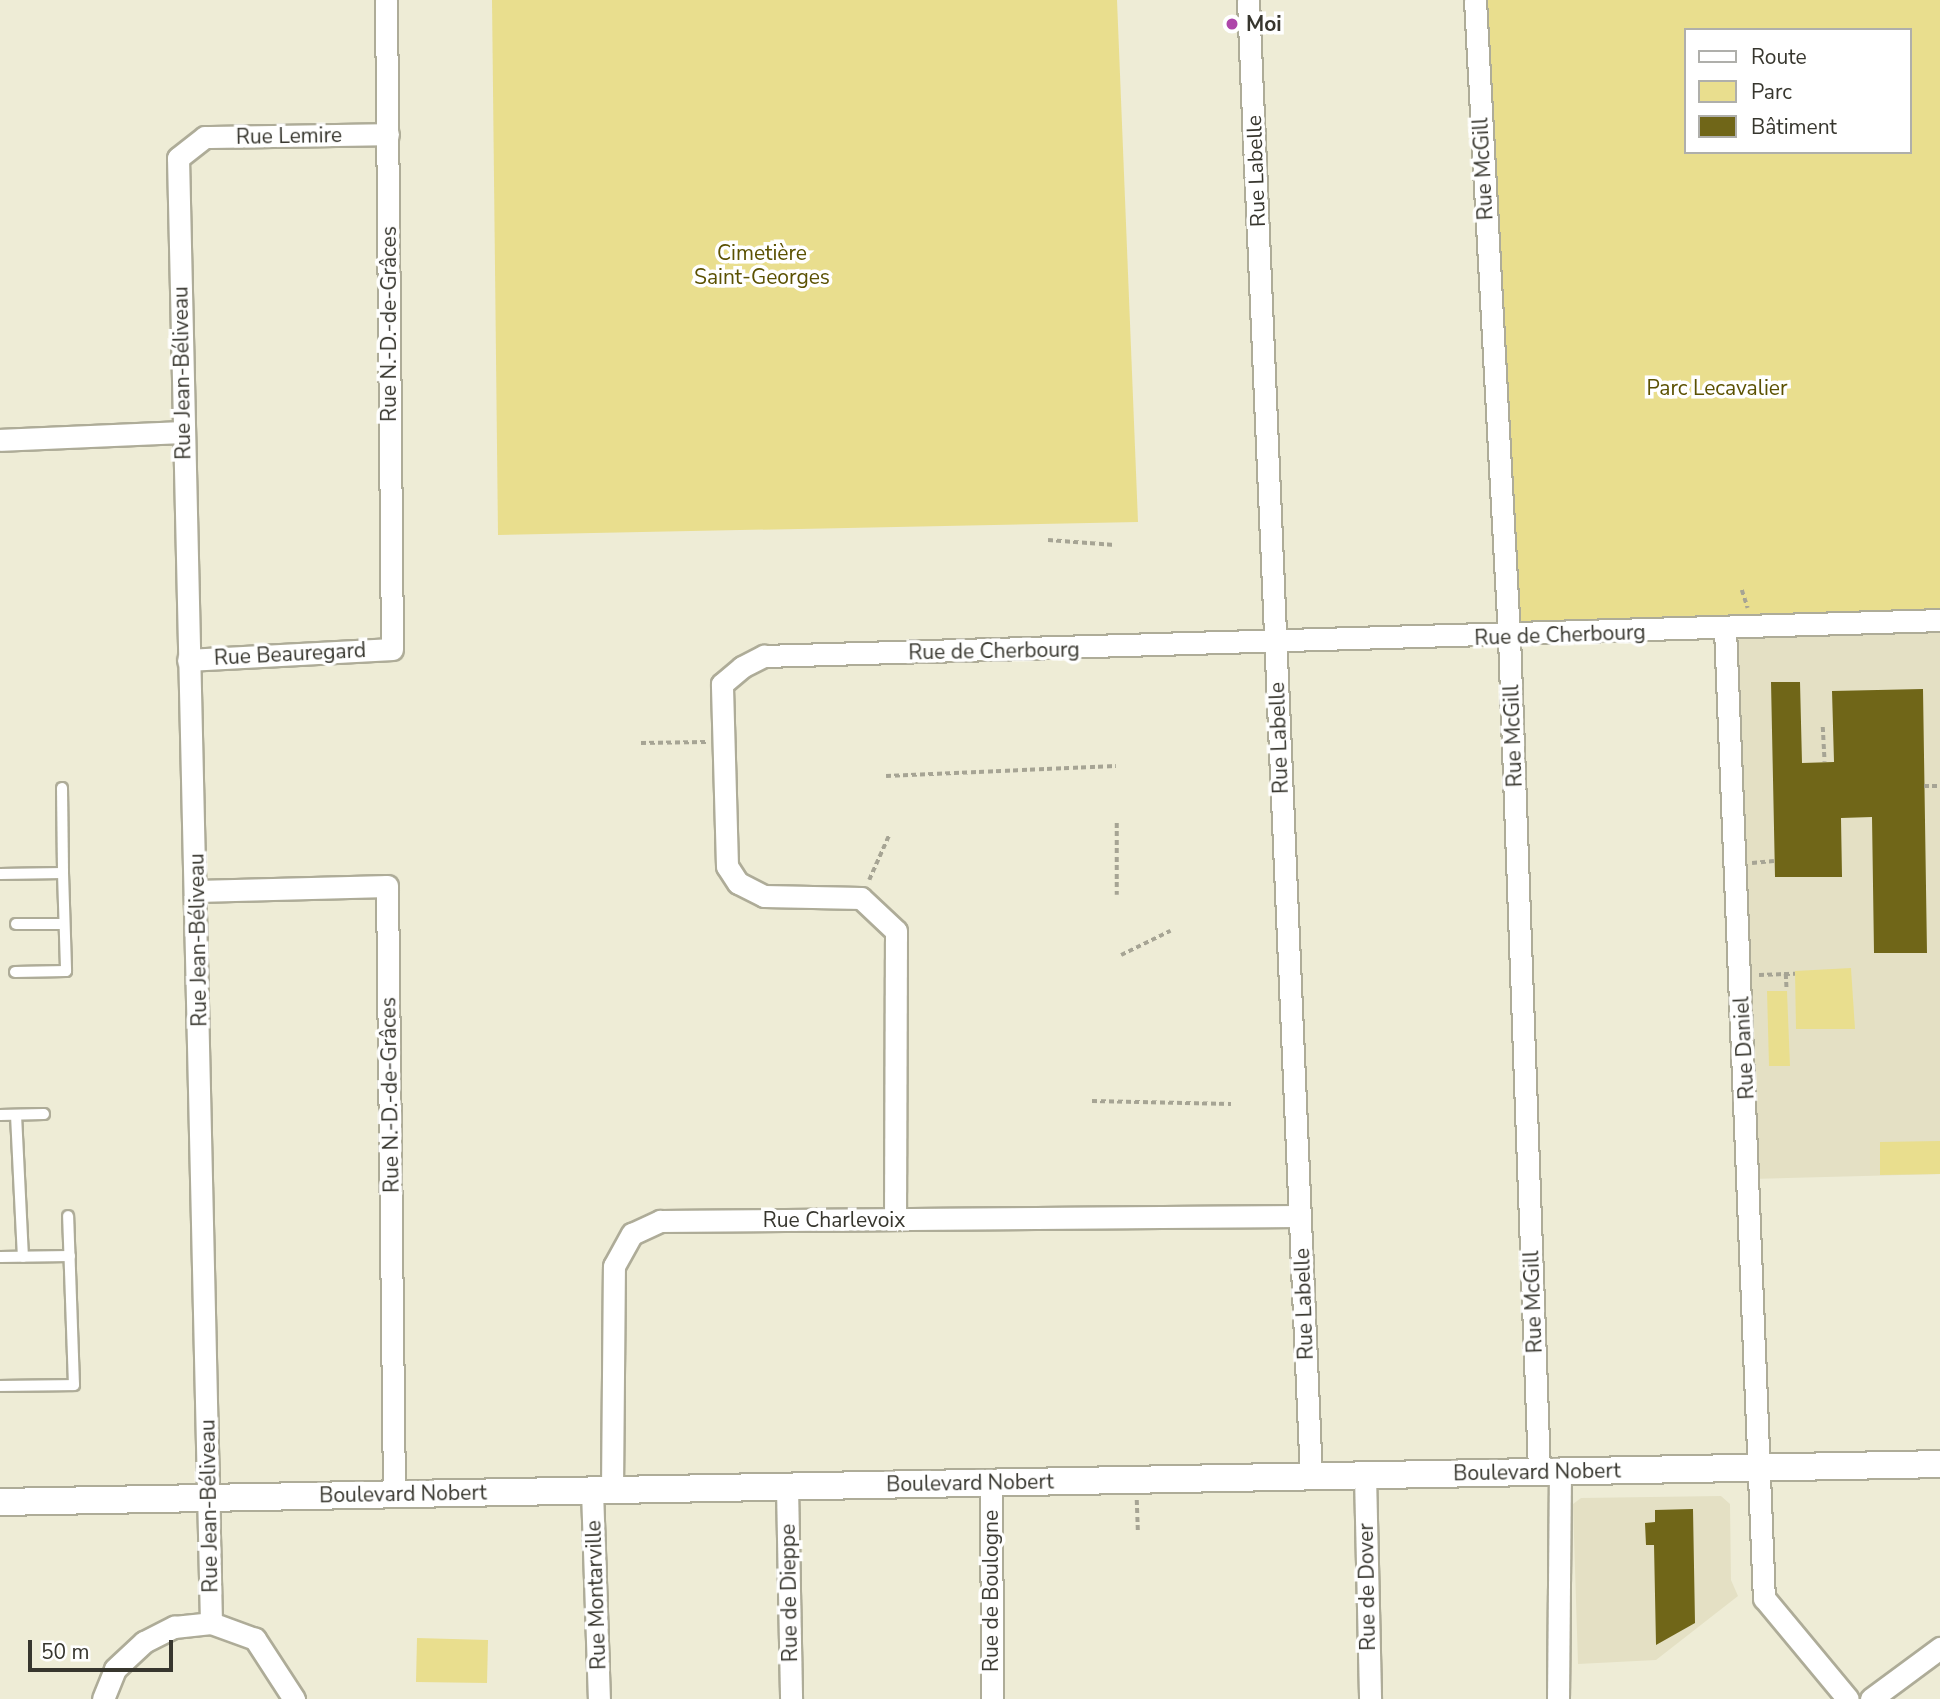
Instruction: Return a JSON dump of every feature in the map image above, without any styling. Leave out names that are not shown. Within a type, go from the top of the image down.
[{"type":"street","name":"Rue N.-D.-de-Grâces","points":[[386,0],[391,649]]},
{"type":"street","name":"Rue Labelle","points":[[1248,0],[1311,1476]]},
{"type":"street","name":"Rue McGill","points":[[1475,0],[1550,1471],[1558,1699]]},
{"type":"street","name":"Rue Lemire","points":[[191,143],[388,134]]},
{"type":"street","name":"Rue Jean-Béliveau","points":[[191,143],[178,158],[188,660],[197,891],[211,1623],[255,1639],[294,1699]]},
{"type":"street","points":[[0,440],[184,432]]},
{"type":"street","name":"Rue de Cherbourg","points":[[861,898],[764,897],[738,883],[724,851],[722,684],[764,656],[1509,637],[1940,620]]},
{"type":"street","name":"Rue Daniel","points":[[1725,629],[1764,1598],[1847,1699]]},
{"type":"street","name":"Rue Beauregard","points":[[188,660],[391,649]]},
{"type":"street","name":"Rue N.-D.-de-Grâces","points":[[197,891],[387,886],[394,1494]]},
{"type":"street","points":[[861,898],[896,931],[895,1219]]},
{"type":"street","name":"Rue Charlevoix","points":[[602,1490],[614,1266],[632,1234],[660,1221],[1300,1216]]},
{"type":"street","name":"Boulevard Nobert","points":[[0,1502],[1940,1464]]},
{"type":"street","name":"Rue de Dover","points":[[1365,1475],[1370,1699]]},
{"type":"street","name":"Rue de Boulogne","points":[[991,1482],[992,1699]]},
{"type":"street","name":"Rue de Dieppe","points":[[786,1486],[791,1699]]},
{"type":"street","name":"Rue Montarville","points":[[599,1699],[602,1490]]},
{"type":"street","points":[[103,1699],[115,1669],[145,1642],[174,1627],[211,1623]]},
{"type":"street","points":[[1871,1699],[1940,1648]]},
{"type":"lane","points":[[15,972],[66,971],[61,788]]},
{"type":"lane","points":[[0,874],[63,873]]},
{"type":"lane","points":[[16,924],[64,924]]},
{"type":"lane","points":[[0,1115],[44,1114]]},
{"type":"lane","points":[[16,1115],[23,1257]]},
{"type":"lane","points":[[0,1386],[74,1385],[68,1216]]},
{"type":"lane","points":[[0,1257],[70,1256]]},
{"type":"path","points":[[1048,540],[1115,545]]},
{"type":"path","points":[[1823,727],[1825,762]]},
{"type":"path","points":[[641,743],[722,741]]},
{"type":"path","points":[[886,776],[1116,766]]},
{"type":"path","points":[[1924,786],[1940,786]]},
{"type":"path","points":[[1117,823],[1117,895]]},
{"type":"path","points":[[861,898],[889,835]]},
{"type":"path","points":[[1121,955],[1170,931]]},
{"type":"path","points":[[1786,974],[1787,991]]},
{"type":"path","points":[[1741,975],[1795,974]]},
{"type":"path","points":[[1092,1101],[1231,1104]]},
{"type":"path","points":[[1136,1479],[1138,1533]]},
{"type":"shaded area","points":[[1940,620],[1940,1174],[1750,1179],[1725,629]]},
{"type":"shaded area","points":[[1721,1496],[1730,1504],[1731,1580],[1738,1596],[1656,1660],[1578,1664],[1573,1504],[1581,1498]]},
{"type":"green space","name":"Cimetière Saint-Georges","points":[[492,0],[1117,0],[1138,522],[498,535]]},
{"type":"green space","name":"Parc Lecavalier","points":[[1475,0],[1940,0],[1940,620],[1509,637]]},
{"type":"green space","points":[[1851,968],[1855,1029],[1796,1029],[1795,971]]},
{"type":"green space","points":[[1767,991],[1787,991],[1790,1066],[1769,1066]]},
{"type":"green space","points":[[1940,1141],[1940,1174],[1880,1175],[1880,1142]]},
{"type":"green space","points":[[417,1638],[488,1640],[487,1683],[416,1682]]},
{"type":"building","points":[[1771,682],[1800,682],[1802,763],[1834,762],[1832,691],[1923,689],[1927,953],[1874,953],[1872,817],[1841,818],[1842,877],[1775,877]]},
{"type":"building","points":[[1693,1509],[1695,1623],[1656,1645],[1654,1545],[1646,1545],[1645,1523],[1655,1522],[1655,1510]]},
{"type":"place","name":"Moi","points":[[1232,24]]}]
